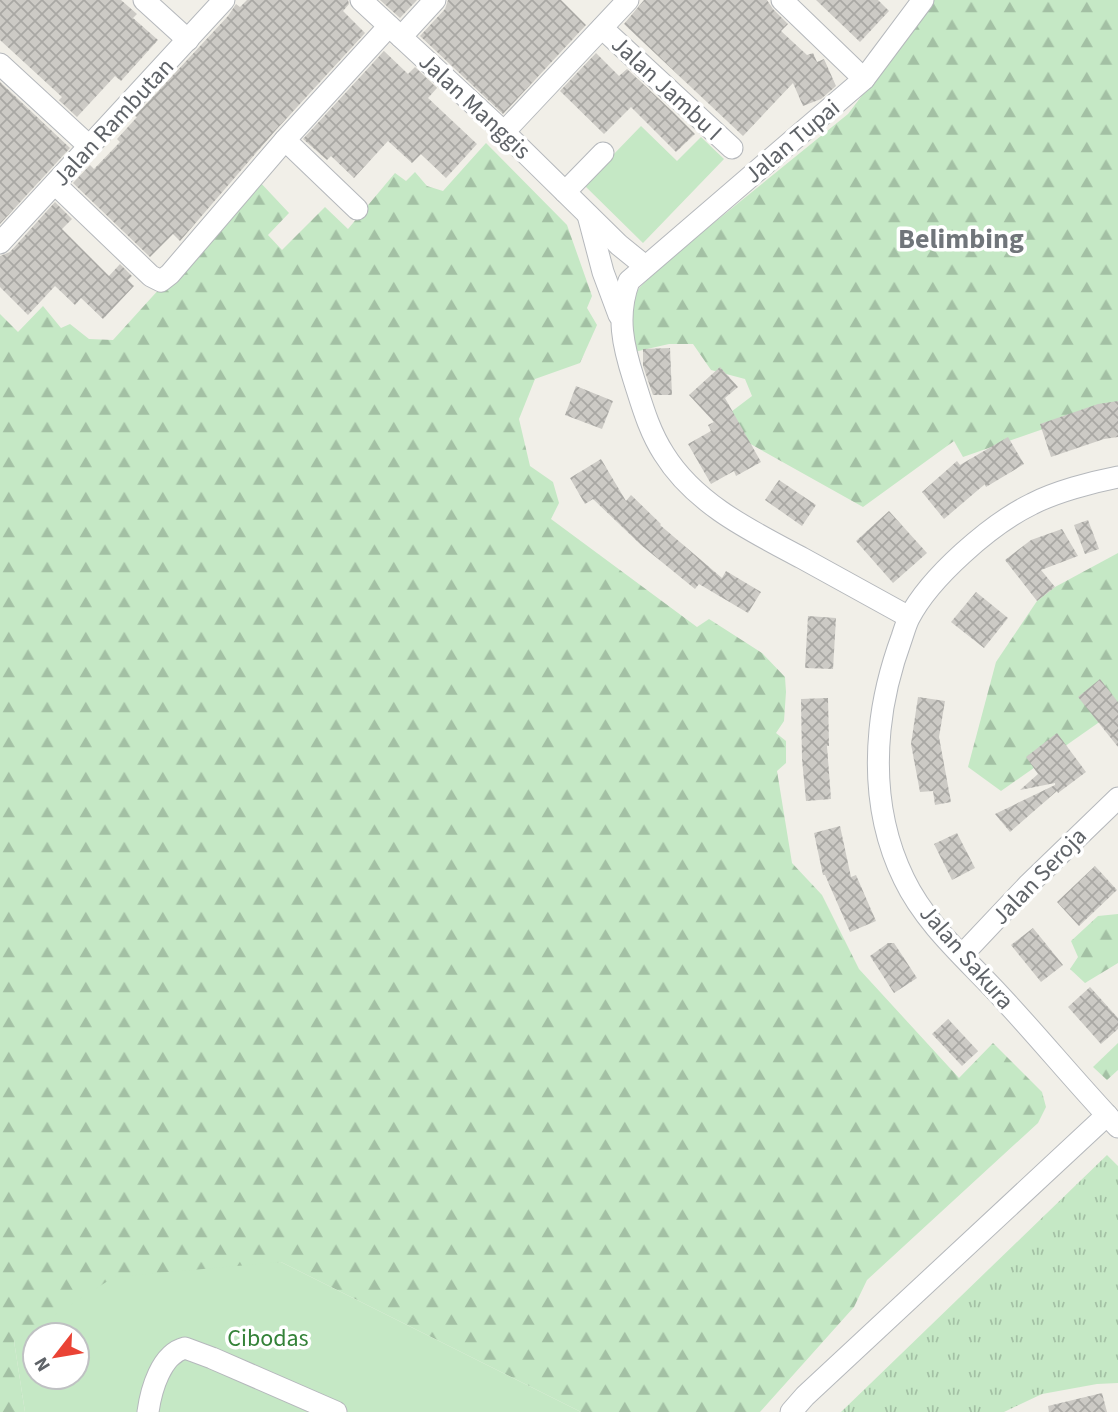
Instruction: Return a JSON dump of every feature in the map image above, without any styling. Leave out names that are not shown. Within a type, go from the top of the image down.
[{"type":"street","points":[[144,0],[188,40]]},
{"type":"street","name":"Jalan Rambutan","points":[[0,243],[224,0]]},
{"type":"street","name":"Jalan Manggis","points":[[361,0],[619,245],[645,266]]},
{"type":"street","points":[[55,184],[150,276],[160,281],[170,274],[285,140],[395,32],[435,0]]},
{"type":"street","points":[[503,132],[628,0]]},
{"type":"street","points":[[782,0],[864,79]]},
{"type":"street","name":"Jalan Tupai","points":[[622,324],[623,298],[629,281],[864,79],[923,0]]},
{"type":"street","name":"Jalan Jambu I","points":[[602,28],[732,148]]},
{"type":"street","points":[[0,64],[89,146]]},
{"type":"street","points":[[285,140],[357,209]]},
{"type":"street","points":[[565,192],[603,153]]},
{"type":"street","points":[[588,214],[603,272],[622,324],[622,337],[629,364],[648,424],[664,454],[687,484],[716,509],[754,533],[909,617]]},
{"type":"street","name":"Jalan Sakura","points":[[1112,1121],[1030,1028],[930,922],[904,880],[888,839],[879,793],[877,760],[882,715],[893,662],[909,617],[926,593],[955,560],[988,532],[1032,503],[1080,486],[1118,477]]},
{"type":"street","name":"Jalan Seroja","points":[[962,956],[1029,884],[1118,798]]},
{"type":"street","points":[[792,1412],[805,1396],[1112,1121]]},
{"type":"street","points":[[148,1412],[161,1367],[173,1353],[185,1348],[336,1412]]},
{"type":"green space","points":[[934,0],[1118,0],[1118,403],[963,457],[954,441],[863,507],[729,432],[727,415],[752,396],[745,379],[711,370],[693,344],[669,344],[634,352],[628,308],[639,288],[668,260],[848,114]]},
{"type":"green space","points":[[641,126],[677,161],[701,137],[724,159],[643,243],[584,185]]},
{"type":"green space","points":[[486,143],[567,225],[592,296],[587,308],[597,325],[580,363],[535,379],[519,419],[530,466],[553,482],[559,503],[551,519],[697,627],[709,619],[762,653],[785,677],[784,721],[776,733],[786,741],[786,763],[777,771],[792,863],[822,895],[859,969],[959,1078],[993,1043],[1042,1092],[1046,1107],[1038,1123],[867,1280],[854,1307],[760,1412],[581,1412],[281,1262],[82,1321],[21,1321],[21,1339],[14,1341],[25,1412],[0,1412],[0,314],[18,332],[43,306],[61,328],[70,324],[89,339],[113,340],[258,180],[289,213],[268,235],[282,250],[325,207],[348,229],[395,173],[406,181],[415,172],[427,186],[443,191]]},
{"type":"green space","points":[[1118,553],[1118,709],[1001,791],[968,767],[996,662],[1037,601],[1055,587]]},
{"type":"green space","points":[[1118,914],[1118,963],[1085,983],[1070,969],[1078,957],[1071,941],[1098,916]]},
{"type":"green space","points":[[1118,1043],[1118,1070],[1107,1080],[1093,1067]]},
{"type":"green space","points":[[1107,1155],[1118,1166],[1118,1383],[1042,1394],[1004,1412],[841,1412]]},
{"type":"green space","name":"Cibodas","points":[[281,1262],[581,1412],[25,1412],[22,1391],[91,1391],[91,1321],[45,1321],[114,1277]]},
{"type":"green space","name":"Cibodas","points":[[21,1337],[21,1386],[14,1341]]},
{"type":"building","points":[[0,0],[121,0],[137,14],[133,18],[158,40],[121,81],[115,76],[77,117],[59,100],[62,97],[0,40]]},
{"type":"building","points":[[247,0],[348,0],[349,4],[343,11],[365,33],[275,131],[180,241],[173,234],[150,257],[73,183],[90,165],[94,169],[120,142],[117,139],[137,117],[135,116],[236,4],[240,7]]},
{"type":"building","points":[[380,0],[417,0],[400,18]]},
{"type":"building","points":[[448,0],[561,0],[586,25],[503,114],[420,36],[445,9]]},
{"type":"building","points":[[644,0],[767,0],[788,24],[781,31],[807,55],[813,53],[817,62],[824,59],[836,86],[821,99],[803,106],[793,83],[743,136],[624,24]]},
{"type":"building","points":[[816,0],[878,0],[889,11],[860,42]]},
{"type":"building","points":[[384,51],[408,74],[415,67],[437,88],[428,98],[477,144],[446,178],[421,154],[412,163],[388,141],[354,178],[331,156],[327,160],[303,139]]},
{"type":"building","points":[[596,53],[619,76],[627,69],[695,134],[676,152],[631,107],[604,134],[560,91]]},
{"type":"building","points":[[0,82],[70,148],[0,224]]},
{"type":"building","points":[[55,202],[72,219],[62,229],[109,276],[120,264],[132,276],[128,280],[134,286],[103,319],[81,298],[75,305],[55,286],[28,315],[0,287],[0,256],[10,252]]},
{"type":"building","points":[[670,348],[672,395],[653,395],[643,366],[643,349]]},
{"type":"building","points":[[720,367],[738,387],[725,398],[761,462],[736,476],[734,471],[711,484],[688,444],[711,431],[708,425],[714,422],[689,395]]},
{"type":"building","points":[[576,386],[613,401],[602,429],[565,415]]},
{"type":"building","points":[[1118,401],[1118,437],[1051,457],[1040,424],[1098,404]]},
{"type":"building","points":[[1008,437],[1024,464],[986,487],[985,484],[944,519],[922,492],[957,461],[960,465]]},
{"type":"building","points":[[601,459],[626,501],[631,495],[660,525],[722,578],[726,571],[761,592],[748,613],[699,584],[695,589],[641,545],[593,499],[585,504],[570,478]]},
{"type":"building","points":[[779,480],[816,505],[802,526],[765,500]]},
{"type":"building","points":[[889,511],[927,553],[893,583],[856,541]]},
{"type":"building","points":[[1088,520],[1099,549],[1085,554],[1074,525]]},
{"type":"building","points":[[1062,529],[1078,556],[1041,570],[1055,587],[1037,601],[1005,560],[1031,540]]},
{"type":"building","points":[[976,592],[1008,618],[984,648],[951,622]]},
{"type":"building","points":[[808,616],[836,618],[833,669],[805,668]]},
{"type":"building","points":[[1100,679],[1118,702],[1118,747],[1078,697]]},
{"type":"building","points":[[918,697],[945,701],[939,737],[951,802],[935,805],[933,791],[920,792],[911,744]]},
{"type":"building","points":[[828,698],[827,746],[831,799],[806,801],[801,699]]},
{"type":"building","points":[[1057,733],[1086,772],[1058,793],[1057,791],[1010,832],[995,814],[1055,785],[1020,790],[1038,774],[1026,757]]},
{"type":"building","points":[[840,826],[851,877],[856,875],[876,921],[850,932],[823,875],[814,833]]},
{"type":"building","points":[[957,833],[975,868],[952,880],[934,844]]},
{"type":"building","points":[[1095,866],[1117,890],[1079,926],[1057,902]]},
{"type":"building","points":[[1033,928],[1063,965],[1041,982],[1011,945]]},
{"type":"building","points":[[888,943],[894,943],[917,978],[894,993],[870,956]]},
{"type":"building","points":[[1090,987],[1118,1018],[1118,1029],[1101,1044],[1068,1007]]},
{"type":"building","points":[[948,1019],[978,1051],[962,1066],[932,1034]]},
{"type":"building","points":[[1102,1393],[1107,1412],[1049,1412],[1048,1406]]},
{"type":"district","name":"Belimbing","points":[[961,238]]}]
